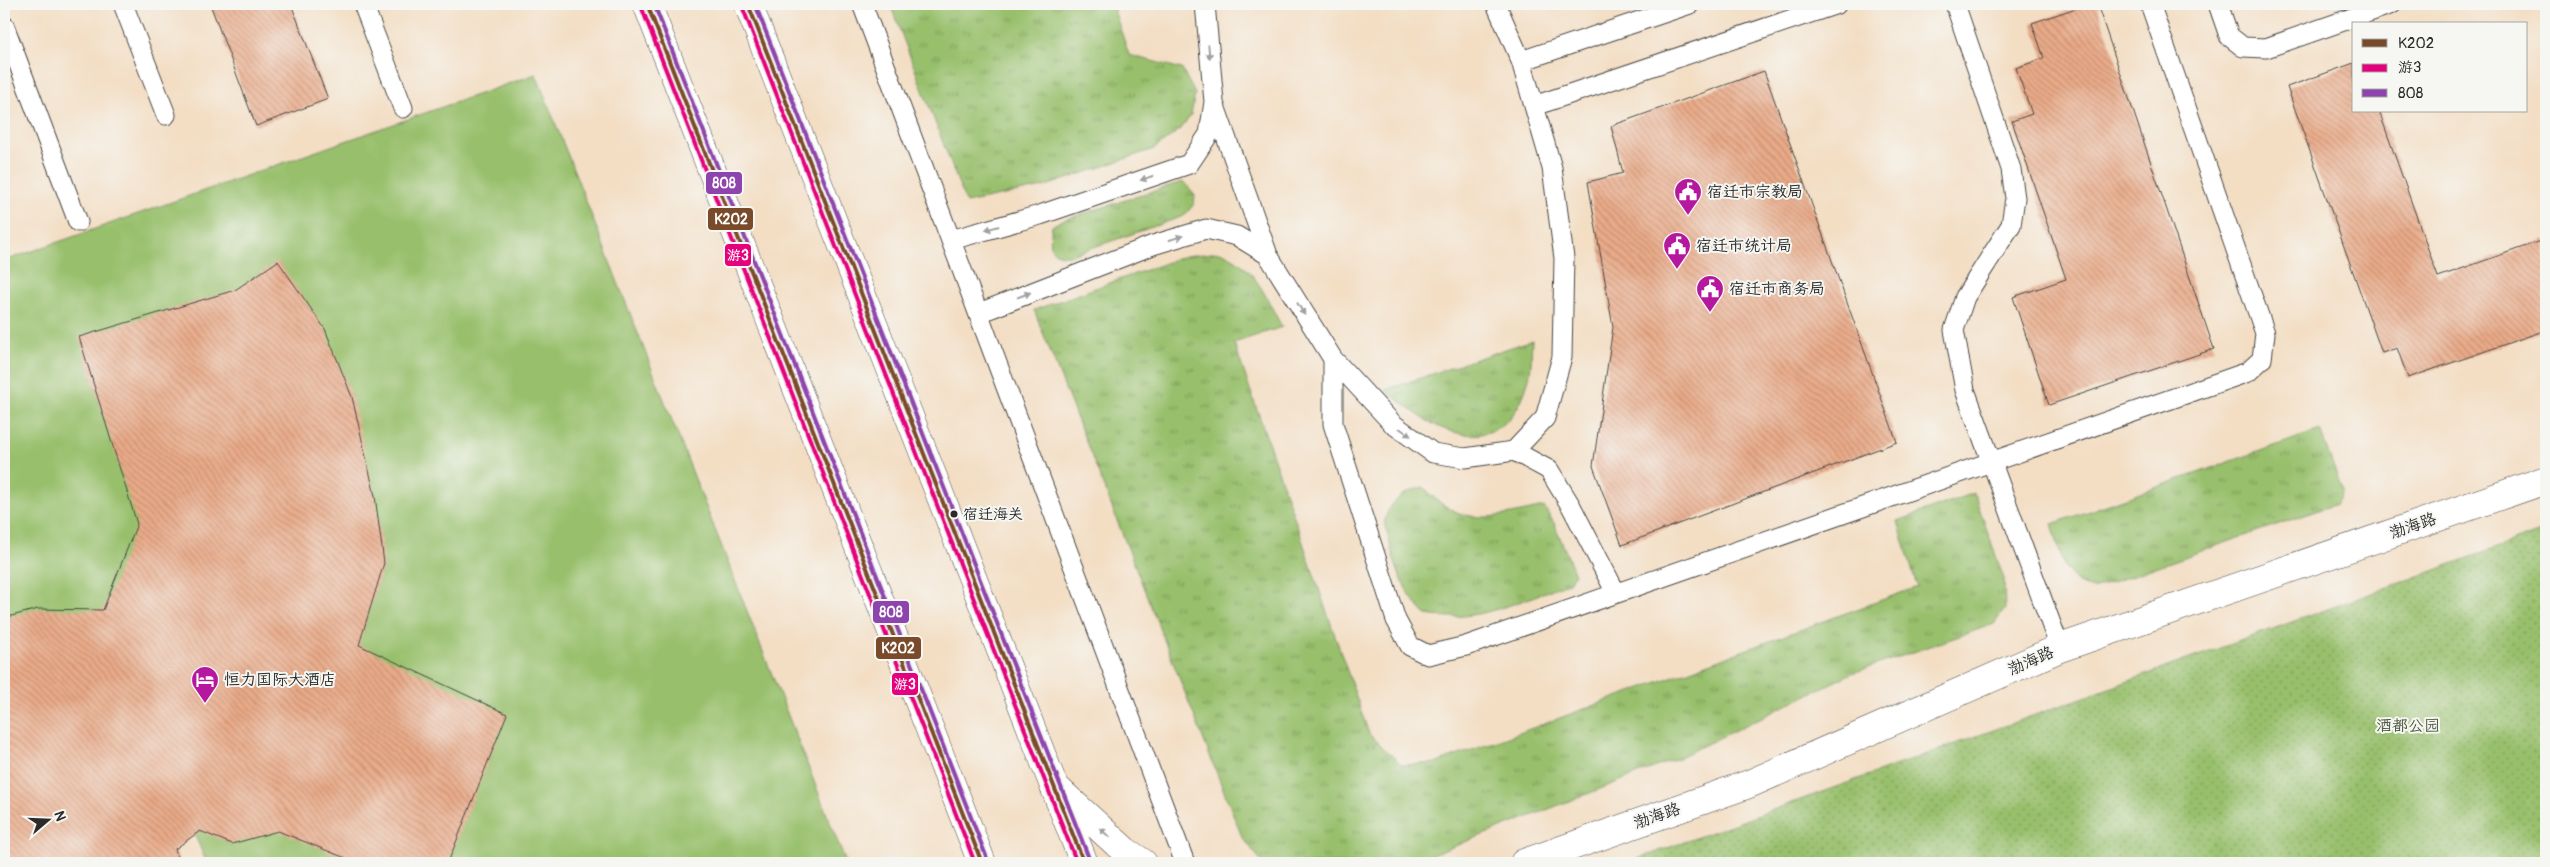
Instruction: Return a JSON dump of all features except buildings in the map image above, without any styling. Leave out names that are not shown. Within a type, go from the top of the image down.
[{"type":"main road","points":[[647,4],[982,863]]},
{"type":"main road","points":[[748,4],[1084,863]]},
{"type":"main road","name":"渤海路","points":[[1524,863],[1749,784],[2060,648],[2546,480]]},
{"type":"main road","points":[[1054,786],[1125,851],[1143,863]]},
{"type":"main road","points":[[965,821],[971,863]]},
{"type":"lane","points":[[124,4],[166,116]]},
{"type":"lane","points":[[363,4],[403,108]]},
{"type":"lane","points":[[862,4],[1185,863]]},
{"type":"lane","points":[[952,240],[1040,215],[1189,164],[1209,134],[1214,102],[1205,4]]},
{"type":"lane","points":[[1496,4],[1521,61],[1552,168],[1564,258],[1562,357],[1545,418],[1514,451]]},
{"type":"lane","points":[[1521,61],[1690,4]]},
{"type":"lane","points":[[1534,106],[1837,4]]},
{"type":"lane","points":[[1955,4],[2011,169],[2015,198],[2011,225],[1965,297],[1954,330],[1965,390],[2060,648]]},
{"type":"lane","points":[[1333,359],[1333,424],[1396,620],[1410,646],[1428,655],[1466,646],[2248,372],[2262,359],[2265,332],[2150,4]]},
{"type":"lane","points":[[2218,4],[2229,36],[2243,47],[2266,48],[2392,4]]},
{"type":"lane","points":[[4,25],[78,222]]},
{"type":"lane","points":[[1214,102],[1268,255],[1333,359],[1393,424],[1433,452],[1465,458],[1514,451],[1549,470],[1571,506],[1616,593]]},
{"type":"lane","points":[[979,312],[1153,245],[1206,229],[1236,236],[1268,255]]},
{"type":"green space","points":[[890,4],[1112,4],[1129,55],[1182,69],[1195,94],[1191,115],[1181,129],[1154,149],[1043,187],[966,203]]},
{"type":"green space","points":[[536,74],[846,863],[207,863],[140,711],[24,670],[4,675],[4,261]]},
{"type":"green space","points":[[1182,182],[1188,186],[1195,196],[1194,204],[1184,216],[1071,255],[1054,252],[1050,239],[1052,226],[1060,221]]},
{"type":"green space","points":[[1220,252],[1232,258],[1251,273],[1282,327],[1234,343],[1369,734],[1402,765],[1437,763],[1917,587],[1898,521],[1974,493],[2004,579],[2005,609],[1994,624],[1850,674],[1676,759],[1417,861],[1406,863],[1263,863],[1242,837],[1034,310],[1185,256]]},
{"type":"green space","points":[[1532,340],[1528,382],[1515,412],[1506,422],[1484,434],[1470,435],[1432,424],[1385,390]]},
{"type":"green space","points":[[2320,430],[2343,492],[2336,504],[2093,589],[2078,583],[2064,566],[2052,524]]},
{"type":"green space","points":[[1424,487],[1438,501],[1452,510],[1466,515],[1480,517],[1495,516],[1544,507],[1554,523],[1575,574],[1568,583],[1498,609],[1463,616],[1444,617],[1426,615],[1418,607],[1402,580],[1394,560],[1385,522],[1394,502],[1411,491]]},
{"type":"green space","name":"酒都公园","points":[[2546,530],[2546,863],[1626,863]]},
{"type":"transit line","name":"K202","points":[[647,4],[982,863]]},
{"type":"transit line","name":"808","points":[[654,4],[988,861]]},
{"type":"transit line","name":"K202","points":[[748,4],[1084,863]]},
{"type":"transit line","name":"808","points":[[755,4],[1090,861]]},
{"type":"transit line","name":"游3","points":[[641,6],[975,863]]},
{"type":"transit line","name":"游3","points":[[742,6],[1077,863]]},
{"type":"place","name":"宿迁市宗教局","points":[[1688,216]]},
{"type":"place","name":"宿迁市统计局","points":[[1677,270]]},
{"type":"place","name":"宿迁市商务局","points":[[1710,313]]},
{"type":"place","name":"宿迁海关","points":[[954,514]]},
{"type":"place","name":"恒力国际大酒店","points":[[205,704]]}]
